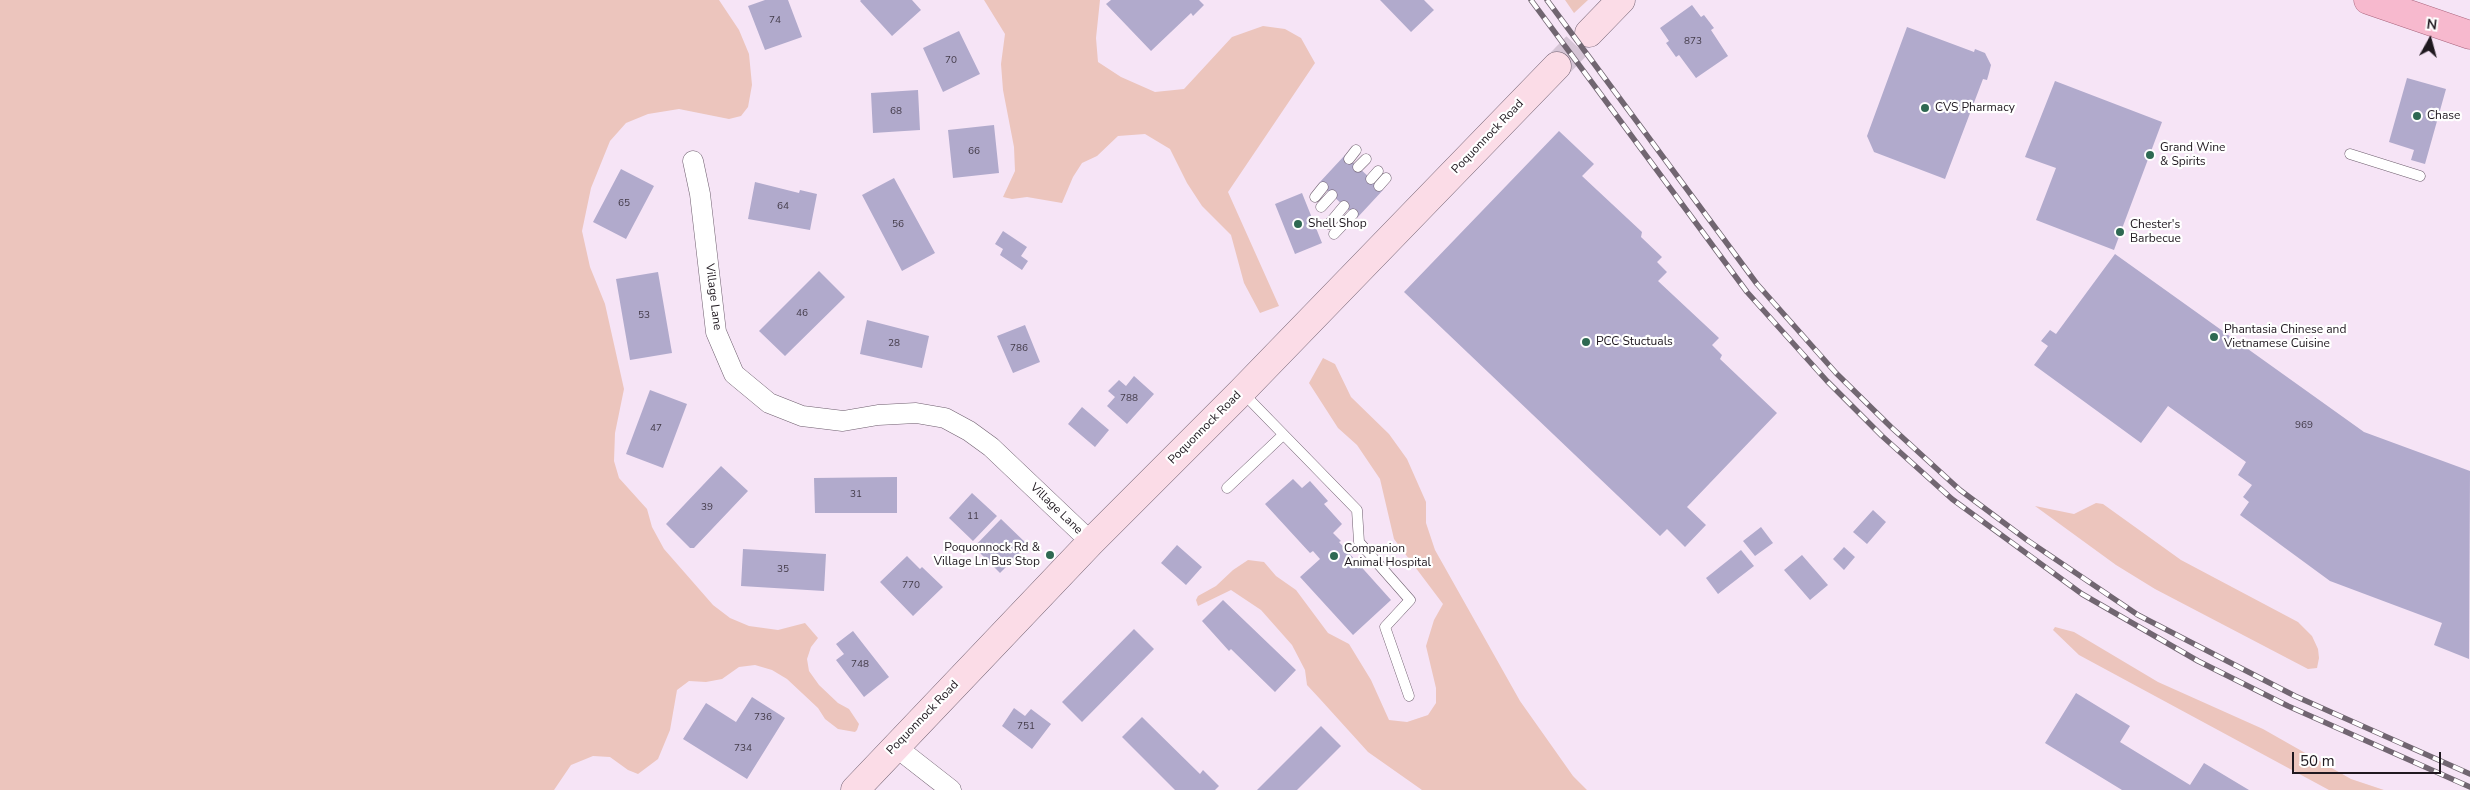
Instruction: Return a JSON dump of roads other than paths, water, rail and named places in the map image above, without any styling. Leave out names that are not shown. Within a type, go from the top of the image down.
[{"type":"main road","points":[[2368,0],[2470,35]]},
{"type":"street","points":[[1589,33],[1621,0]]},
{"type":"street","name":"Poquonnock Road","points":[[855,790],[1091,542],[1241,392],[1557,66]]},
{"type":"street","name":"Village Lane","points":[[693,161],[700,194],[716,332],[734,374],[769,403],[802,416],[843,421],[878,414],[916,413],[945,418],[992,447],[1091,542]]},
{"type":"street","points":[[896,747],[951,790]]},
{"type":"lane","points":[[1349,158],[1356,150]]},
{"type":"lane","points":[[2350,154],[2420,176]]},
{"type":"lane","points":[[1358,167],[1366,159]]},
{"type":"lane","points":[[1371,179],[1381,178]]},
{"type":"lane","points":[[1315,196],[1324,187]]},
{"type":"lane","points":[[1321,207],[1332,195]]},
{"type":"lane","points":[[1328,224],[1344,206]]},
{"type":"lane","points":[[1334,234],[1353,214]]},
{"type":"lane","points":[[1241,392],[1357,510],[1359,542],[1410,600],[1385,627],[1408,696]]},
{"type":"lane","points":[[1226,488],[1283,435]]},
{"type":"tunnel","points":[[1557,66],[1589,33]]},
{"type":"railway","points":[[1531,0],[1747,292],[1827,381],[1882,436],[1952,499],[2082,594],[2198,661],[2288,706],[2470,787]]},
{"type":"railway","points":[[1547,0],[1757,284],[1836,373],[1891,427],[1960,490],[2027,540],[2138,615],[2295,696],[2470,774]]},
{"type":"place","name":"CVS Pharmacy","points":[[1925,108]]},
{"type":"place","name":"Chase","points":[[2417,116]]},
{"type":"place","name":"Grand Wine & Spirits","points":[[2150,155]]},
{"type":"place","name":"Shell Shop","points":[[1298,224]]},
{"type":"place","name":"Chester's Barbecue","points":[[2120,232]]},
{"type":"place","name":"Phantasia Chinese and Vietnamese Cuisine","points":[[2214,337]]},
{"type":"place","name":"PCC Stuctuals","points":[[1586,342]]},
{"type":"place","name":"Poquonnock Rd & Village Ln Bus Stop","points":[[1050,555]]},
{"type":"place","name":"Companion Animal Hospital","points":[[1334,556]]}]
